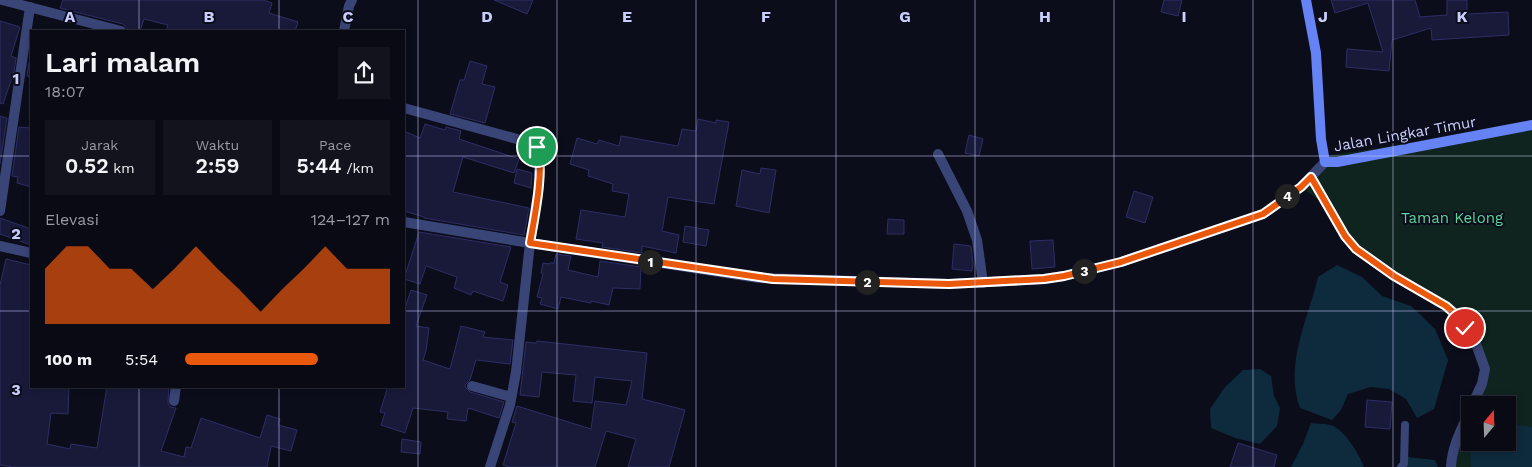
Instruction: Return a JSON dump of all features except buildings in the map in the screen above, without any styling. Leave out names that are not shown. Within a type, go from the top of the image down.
[{"type":"main road","name":"Jalan Lingkar Timur","points":[[1306,0],[1316,53],[1321,139],[1325,162],[1337,162],[1532,125]]},
{"type":"street","points":[[2,0],[116,30]]},
{"type":"street","points":[[344,30],[352,0]]},
{"type":"street","points":[[0,211],[30,7]]},
{"type":"street","points":[[405,108],[528,142],[537,147],[540,156],[538,194],[511,397],[490,467]]},
{"type":"street","points":[[938,154],[967,212],[977,240],[983,283]]},
{"type":"street","points":[[405,222],[759,278],[949,284],[983,283],[1064,276],[1121,262],[1263,214],[1301,187],[1325,162]]},
{"type":"street","points":[[1311,177],[1345,236],[1356,249],[1394,276],[1446,306],[1455,314],[1476,344],[1485,370],[1482,384],[1476,396]]},
{"type":"street","points":[[0,246],[30,253]]},
{"type":"street","points":[[472,386],[511,397]]},
{"type":"street","points":[[174,401],[176,388]]},
{"type":"street","points":[[1451,467],[1453,452],[1461,430]]},
{"type":"lane","points":[[1401,467],[1404,464],[1405,425]]},
{"type":"green space","name":"Taman Kelong","points":[[1532,125],[1532,467],[1452,467],[1461,438],[1461,451],[1516,451],[1516,396],[1474,396],[1485,369],[1465,328],[1446,306],[1345,236],[1328,207],[1301,187],[1324,156]]},
{"type":"water","points":[[1337,265],[1362,277],[1382,296],[1411,306],[1435,329],[1448,360],[1434,409],[1417,418],[1406,399],[1389,389],[1371,387],[1348,394],[1341,410],[1332,420],[1300,408],[1296,392],[1295,375],[1299,342],[1318,277]]},
{"type":"water","points":[[1260,369],[1271,376],[1274,396],[1280,408],[1277,426],[1260,444],[1235,438],[1211,428],[1210,409],[1225,387],[1243,370]]},
{"type":"water","points":[[1311,423],[1330,425],[1341,431],[1359,455],[1364,467],[1291,467]]},
{"type":"water","points":[[1516,424],[1532,427],[1532,467],[1471,467],[1470,451],[1516,451]]},
{"type":"water","points":[[1406,457],[1435,460],[1438,467],[1407,467]]},
{"type":"route","points":[[537,147],[540,156],[538,194],[530,243],[773,279],[949,284],[1044,279],[1064,276],[1121,262],[1263,214],[1301,187],[1311,177],[1338,226],[1356,249],[1394,276],[1446,306],[1455,314],[1465,328]]}]
